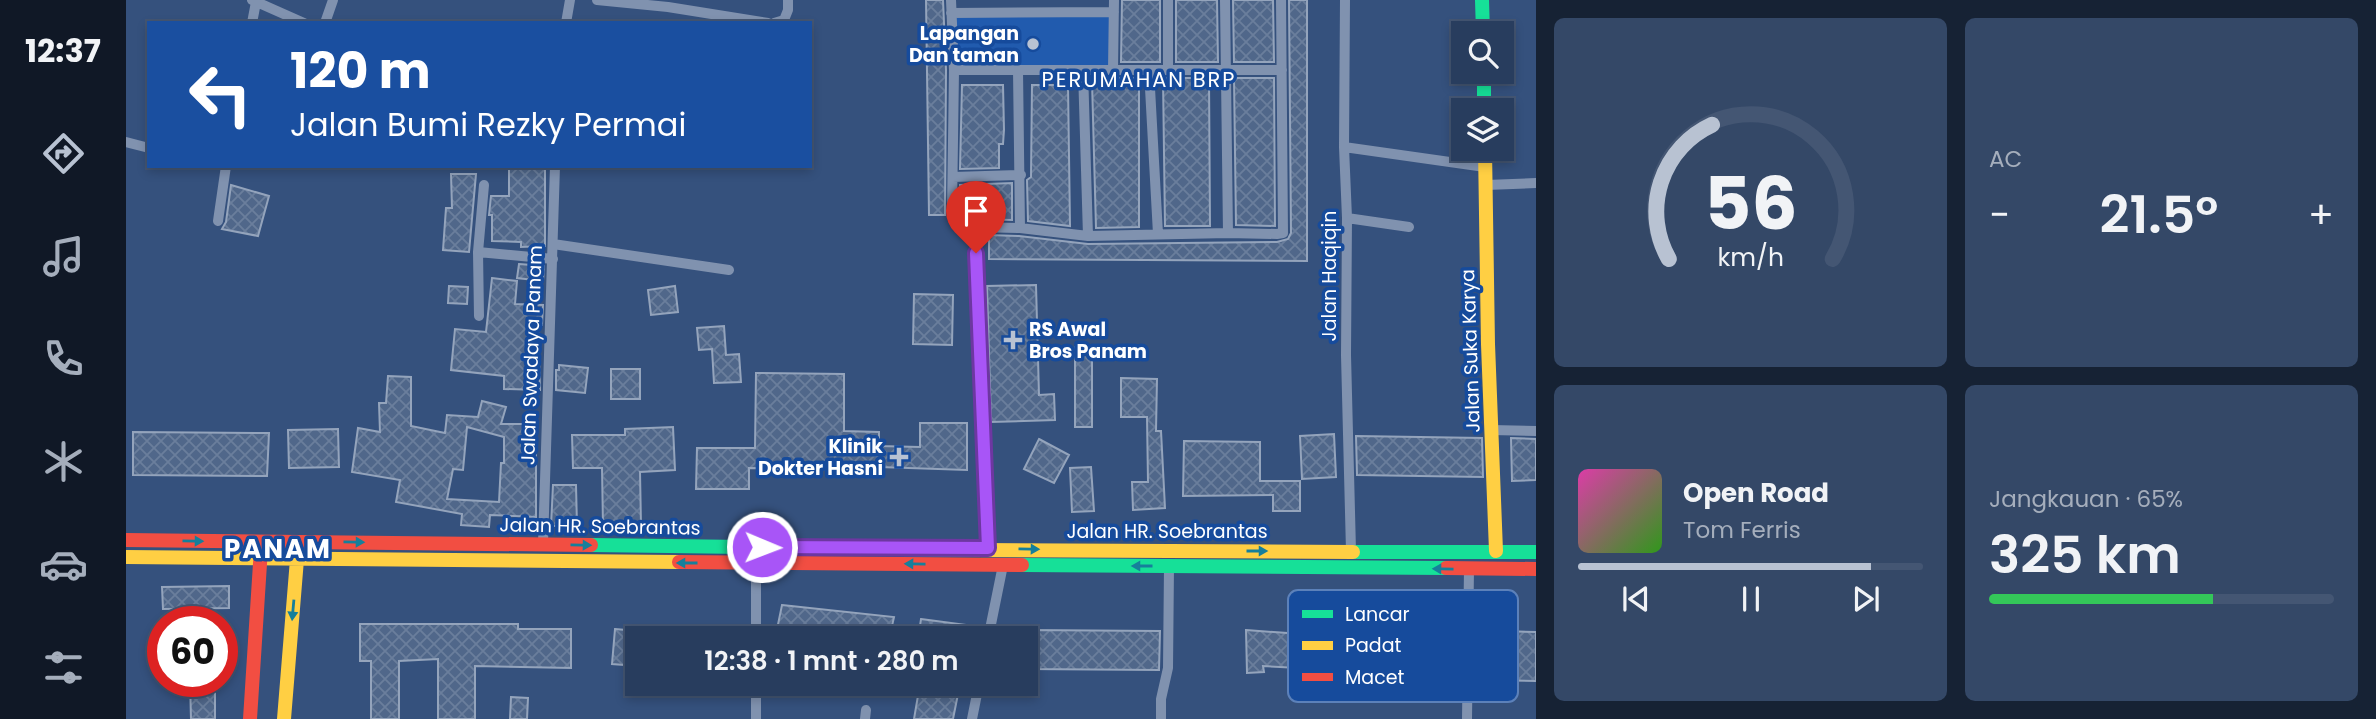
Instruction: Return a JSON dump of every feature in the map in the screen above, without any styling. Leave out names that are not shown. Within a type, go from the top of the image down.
[{"type":"main road","points":[[1482,0],[1483,21]]},
{"type":"main road","name":"Jalan Suka Karya","points":[[1485,161],[1496,551]]},
{"type":"main road","name":"Jalan HR. Soebrantas","points":[[126,540],[1172,552],[1536,552]]},
{"type":"main road","points":[[284,719],[298,541]]},
{"type":"main road","points":[[250,719],[261,542]]},
{"type":"main road","points":[[870,548],[871,564]]},
{"type":"main road","name":"Jalan HR. Soebrantas","points":[[126,557],[1536,569]]},
{"type":"street","points":[[326,21],[333,0]]},
{"type":"street","points":[[566,21],[570,0]]},
{"type":"street","points":[[597,0],[668,3],[758,21]]},
{"type":"street","points":[[781,21],[785,20],[788,0]]},
{"type":"street","points":[[951,0],[954,69],[952,210],[957,222],[975,227],[1020,228],[1087,236],[1283,233],[1281,0]]},
{"type":"street","points":[[1007,0],[1007,12]]},
{"type":"street","points":[[1058,0],[1058,13]]},
{"type":"street","points":[[1114,0],[1114,70]]},
{"type":"street","points":[[1168,0],[1168,70]]},
{"type":"street","points":[[1225,0],[1228,233]]},
{"type":"street","name":"Jalan Haqiqin","points":[[1345,0],[1344,147],[1350,551]]},
{"type":"street","points":[[253,21],[254,1],[299,21]]},
{"type":"street","points":[[951,13],[1114,12]]},
{"type":"street","points":[[954,69],[1282,70]]},
{"type":"street","points":[[1018,69],[1020,228]]},
{"type":"street","points":[[1083,69],[1087,236]]},
{"type":"street","points":[[1149,69],[1158,234]]},
{"type":"street","points":[[126,142],[147,147]]},
{"type":"street","points":[[1344,147],[1485,167]]},
{"type":"street","points":[[218,221],[222,168]]},
{"type":"street","name":"Jalan Swadaya Panam","points":[[543,544],[555,168]]},
{"type":"street","points":[[953,177],[1021,175]]},
{"type":"street","points":[[1486,185],[1536,183]]},
{"type":"street","points":[[479,316],[478,252],[484,185]]},
{"type":"street","points":[[1347,218],[1409,227]]},
{"type":"street","points":[[975,227],[988,548]]},
{"type":"street","points":[[553,244],[729,270]]},
{"type":"street","points":[[478,252],[553,258]]},
{"type":"street","points":[[1491,430],[1536,431]]},
{"type":"street","points":[[756,563],[756,626]]},
{"type":"street","points":[[991,626],[1003,565]]},
{"type":"street","points":[[1161,719],[1161,699],[1168,668],[1169,566]]},
{"type":"street","points":[[1469,569],[1469,590]]},
{"type":"street","points":[[756,696],[756,719]]},
{"type":"street","points":[[972,719],[977,696]]},
{"type":"shaded area","name":"Lapangan Dan taman","points":[[1114,12],[1113,70],[954,70],[951,13]]},
{"type":"building","points":[[926,0],[943,0],[946,70],[945,215],[929,215]]},
{"type":"building","points":[[1122,0],[1160,0],[1160,62],[1121,62]]},
{"type":"building","points":[[1176,0],[1217,0],[1218,62],[1176,62]]},
{"type":"building","points":[[1233,0],[1273,0],[1274,62],[1234,62]]},
{"type":"building","points":[[1289,0],[1307,0],[1307,261],[989,259],[989,235],[1088,244],[1277,242],[1288,239],[1291,233]]},
{"type":"building","points":[[1118,78],[1139,78],[1139,227],[1096,228],[1092,81],[1116,81]]},
{"type":"building","points":[[1163,78],[1209,78],[1210,226],[1165,226]]},
{"type":"building","points":[[1234,78],[1274,78],[1275,226],[1236,225]]},
{"type":"building","points":[[962,85],[1003,85],[1004,130],[1003,144],[999,144],[999,168],[960,169]]},
{"type":"building","points":[[1032,85],[1068,85],[1070,226],[1028,221],[1027,180],[1031,177]]},
{"type":"building","points":[[509,168],[545,168],[545,246],[521,247],[521,242],[492,241],[492,215],[489,215],[491,196],[509,196]]},
{"type":"building","points":[[451,174],[476,174],[469,252],[443,250],[446,208],[452,208]]},
{"type":"building","points":[[1012,183],[1012,220],[976,219],[962,215],[960,185]]},
{"type":"building","points":[[231,185],[269,196],[258,236],[222,229],[226,222]]},
{"type":"building","points":[[519,264],[544,266],[543,281],[517,278]]},
{"type":"building","points":[[492,278],[517,281],[515,304],[543,305],[542,325],[538,325],[540,390],[504,389],[504,376],[451,370],[455,329],[486,332]]},
{"type":"building","name":"RS Awal Bros Panam","points":[[1036,285],[1039,395],[1054,394],[1055,420],[991,422],[987,286]]},
{"type":"building","points":[[449,286],[468,287],[467,304],[448,303]]},
{"type":"building","points":[[675,286],[678,312],[651,315],[648,290]]},
{"type":"building","points":[[914,294],[953,295],[952,345],[913,344]]},
{"type":"building","points":[[724,326],[726,355],[739,354],[741,382],[714,383],[712,349],[699,350],[697,328]]},
{"type":"building","points":[[1092,346],[1092,427],[1075,427],[1075,347]]},
{"type":"building","points":[[559,365],[588,368],[585,393],[556,390],[556,370],[559,370]]},
{"type":"building","points":[[611,369],[640,369],[640,399],[611,399]]},
{"type":"building","points":[[756,373],[844,374],[844,431],[879,432],[879,446],[920,447],[920,423],[967,423],[967,470],[879,467],[878,470],[749,468],[749,489],[696,489],[697,448],[755,448]]},
{"type":"building","points":[[388,376],[411,377],[411,426],[445,433],[447,415],[478,417],[482,401],[506,407],[501,424],[536,424],[536,517],[490,515],[489,527],[461,525],[462,514],[396,502],[400,480],[352,472],[358,428],[380,432],[379,403],[386,403]],"holes":[[[467,427],[504,437],[499,502],[447,499],[453,469],[463,470]]]},
{"type":"building","points":[[1121,378],[1157,379],[1156,431],[1161,431],[1165,508],[1133,510],[1132,482],[1148,482],[1147,417],[1121,417]]},
{"type":"building","points":[[673,427],[675,470],[640,472],[641,526],[603,526],[602,468],[573,468],[572,435],[625,435],[625,429]]},
{"type":"building","points":[[338,429],[339,467],[289,468],[288,430]]},
{"type":"building","points":[[133,432],[269,433],[267,476],[133,475]]},
{"type":"building","points":[[1334,434],[1336,477],[1302,479],[1300,436]]},
{"type":"building","points":[[1356,436],[1482,438],[1483,477],[1357,475]]},
{"type":"building","points":[[1511,438],[1536,439],[1536,480],[1512,481]]},
{"type":"building","points":[[1039,439],[1069,455],[1054,483],[1024,469]]},
{"type":"building","points":[[1184,441],[1260,442],[1260,481],[1300,481],[1300,511],[1273,511],[1273,495],[1183,496]]},
{"type":"building","points":[[1091,467],[1094,511],[1072,512],[1070,468]]},
{"type":"building","points":[[553,485],[576,485],[577,526],[551,526]]},
{"type":"building","points":[[229,586],[229,606],[163,606],[162,587]]},
{"type":"building","points":[[782,605],[894,617],[892,626],[778,626]]},
{"type":"building","points":[[921,619],[974,626],[920,626]]},
{"type":"building","points":[[360,624],[518,624],[518,629],[571,629],[571,668],[475,666],[475,719],[438,719],[438,659],[399,661],[399,719],[371,719],[371,661],[360,661]]},
{"type":"building","points":[[615,629],[625,630],[625,665],[612,664]]},
{"type":"building","points":[[1038,630],[1160,631],[1159,670],[1038,669]]},
{"type":"building","points":[[1246,630],[1288,633],[1288,667],[1263,666],[1264,672],[1247,673]]},
{"type":"building","points":[[1518,631],[1536,632],[1536,681],[1518,681]]},
{"type":"building","points":[[918,696],[958,696],[953,719],[914,719]]},
{"type":"building","points":[[190,697],[215,697],[215,719],[191,719]]},
{"type":"building","points":[[511,697],[528,698],[527,719],[510,719]]},
{"type":"traffic: fast","points":[[1482,0],[1483,21]]},
{"type":"traffic: fast","points":[[1484,84],[1484,98]]},
{"type":"traffic: fast","points":[[591,545],[977,550]]},
{"type":"traffic: fast","points":[[1353,552],[1536,552]]},
{"type":"traffic: fast","points":[[1022,565],[1446,568]]},
{"type":"traffic: slow","points":[[1485,161],[1488,344],[1496,551]]},
{"type":"traffic: slow","points":[[284,719],[298,547]]},
{"type":"traffic: slow","points":[[977,550],[1353,552]]},
{"type":"traffic: slow","points":[[126,557],[679,562]]},
{"type":"traffic: jam","points":[[126,540],[591,545]]},
{"type":"traffic: jam","points":[[250,719],[261,548]]},
{"type":"traffic: jam","points":[[679,562],[1022,565]]},
{"type":"traffic: jam","points":[[1446,568],[1536,569]]},
{"type":"place","name":"Lapangan Dan taman","points":[[1033,44]]},
{"type":"place","name":"RS Awal Bros Panam","points":[[1013,340]]},
{"type":"place","name":"Klinik Dokter Hasni","points":[[899,457]]},
{"type":"district","name":"PERUMAHAN BRP","points":[[1139,80]]},
{"type":"district","name":"PANAM","points":[[278,549]]},
{"type":"route","points":[[762,547],[988,548],[976,253]]}]
